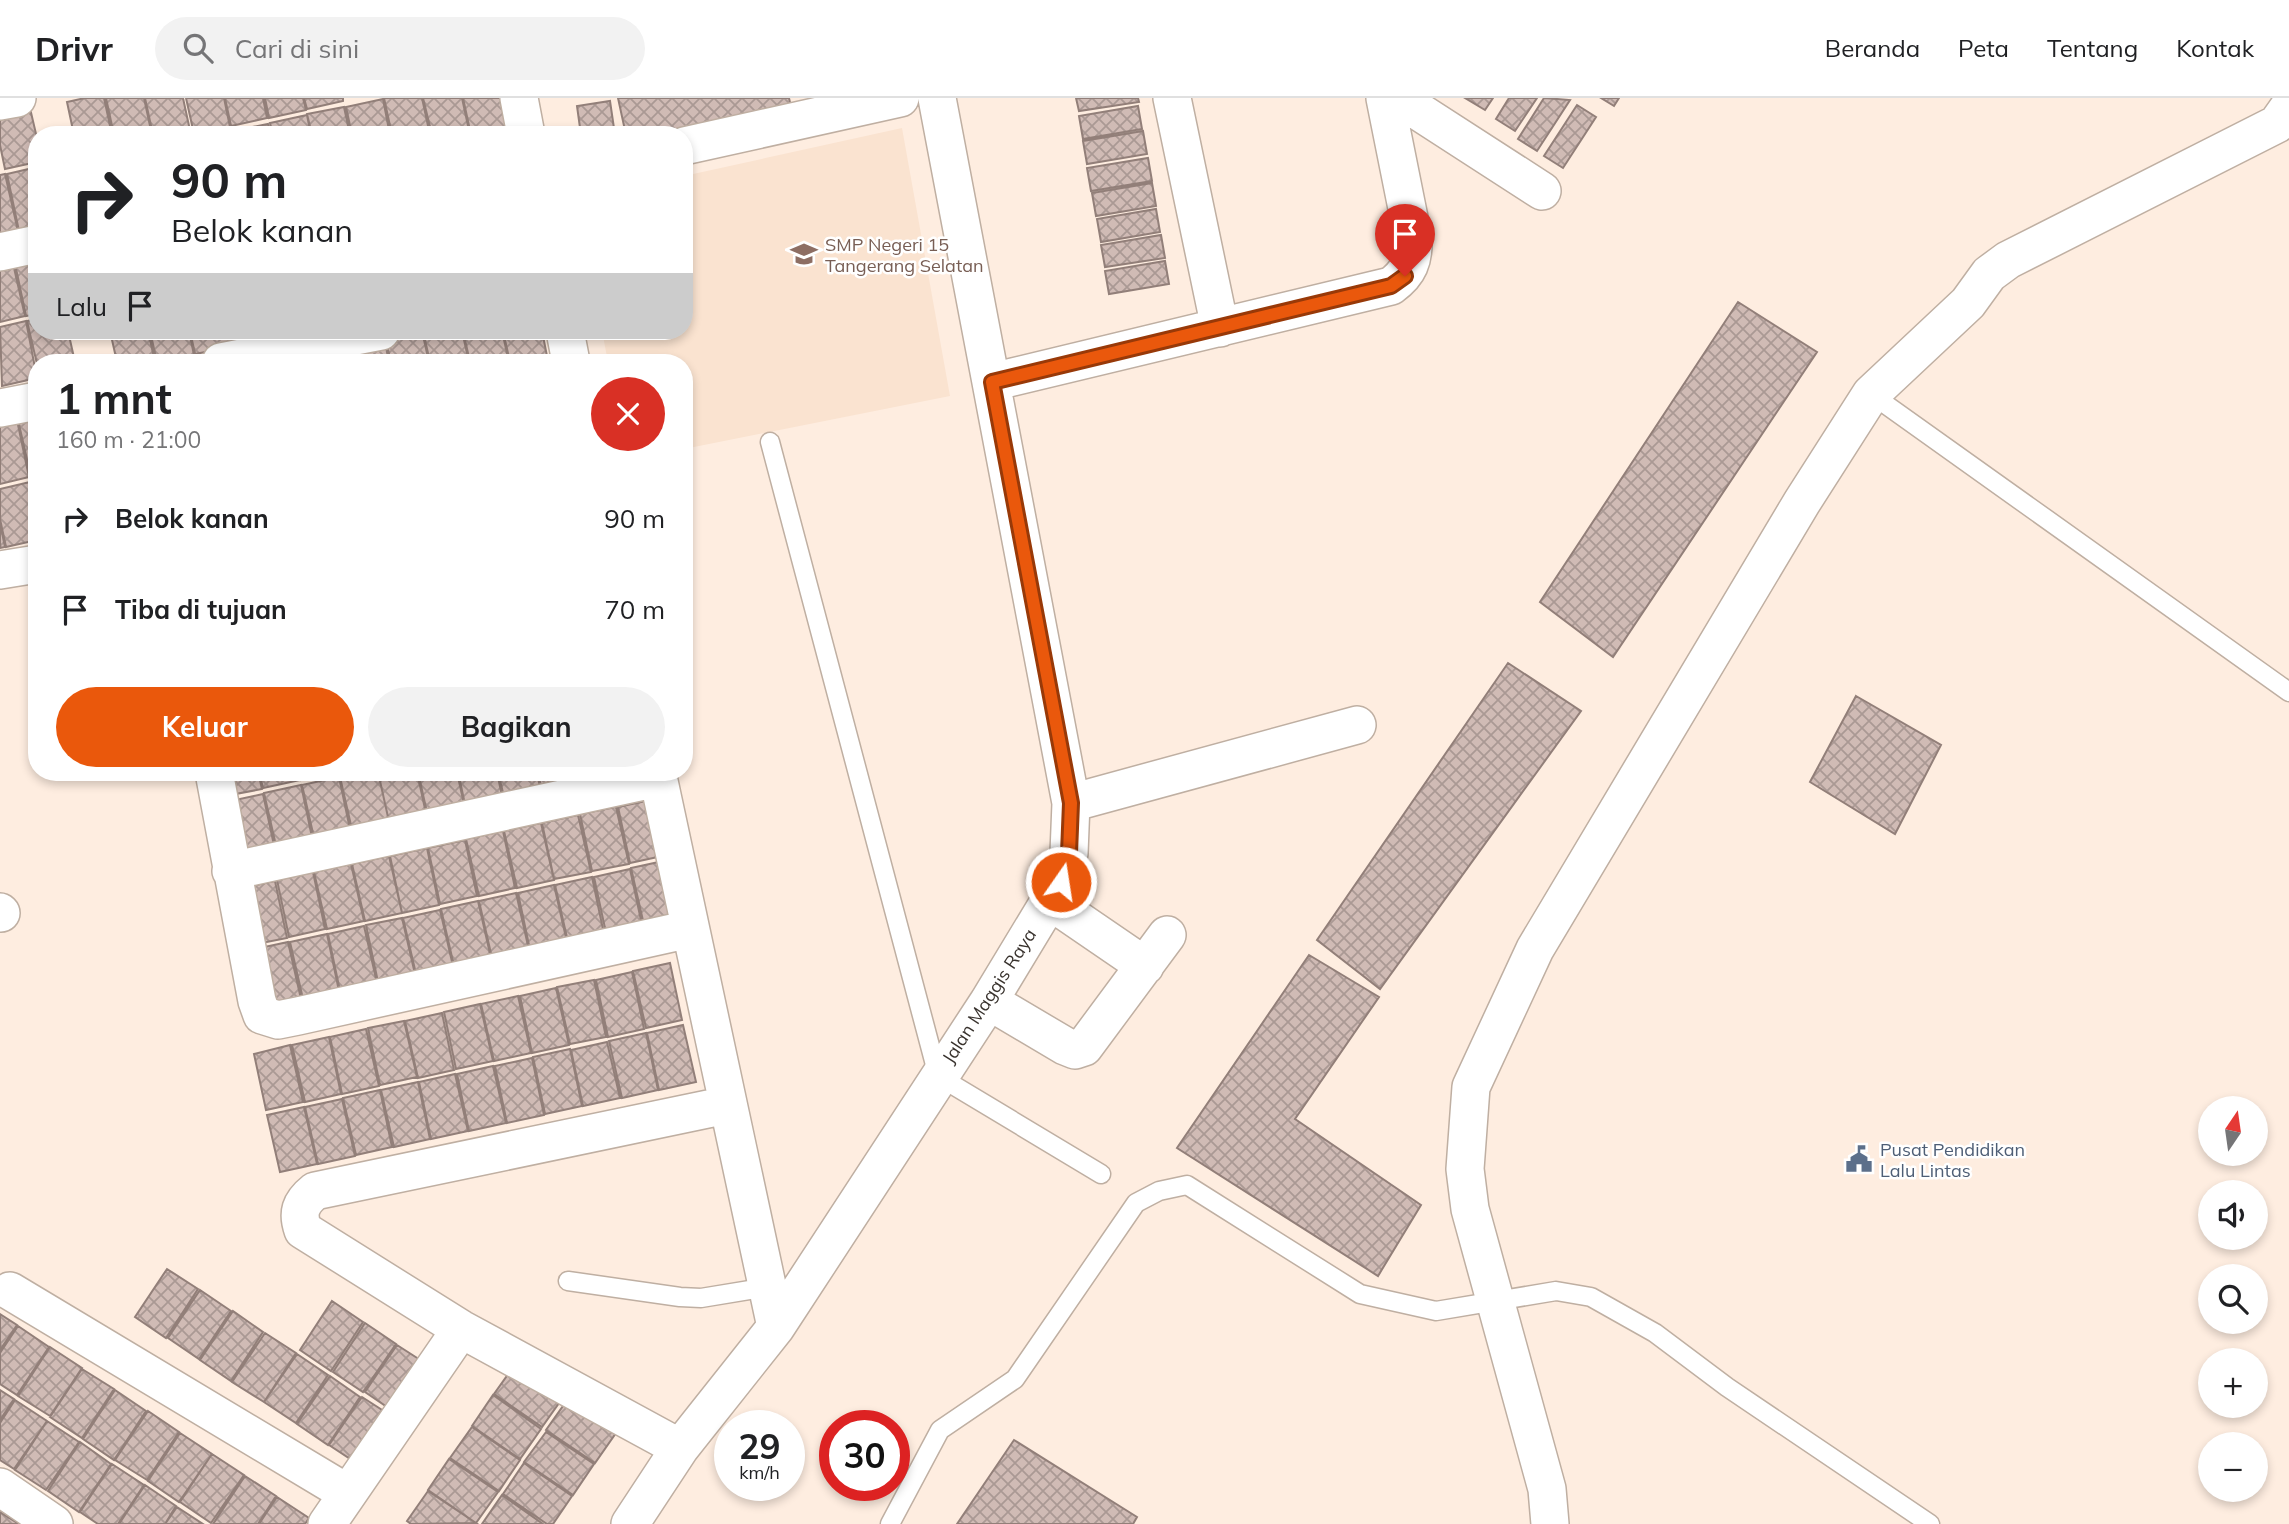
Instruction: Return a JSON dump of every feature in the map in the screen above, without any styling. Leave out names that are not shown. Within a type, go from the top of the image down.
[{"type":"street","points":[[0,101],[17,98]]},
{"type":"street","points":[[519,98],[524,126]]},
{"type":"street","points":[[693,144],[901,98]]},
{"type":"street","name":"Jalan Maggis Raya","points":[[630,1524],[680,1448],[776,1327],[989,1001],[1061,882],[1069,853],[1071,803],[937,98]]},
{"type":"street","points":[[1172,98],[1220,327]]},
{"type":"street","points":[[992,382],[1391,286],[1405,276],[1414,251],[1413,238],[1385,98]]},
{"type":"street","points":[[1398,98],[1542,191]]},
{"type":"street","points":[[1550,1524],[1547,1489],[1470,1209],[1465,1169],[1471,1087],[1535,949],[1871,394],[1968,303],[1989,274],[2008,260],[2285,121]]},
{"type":"street","points":[[0,252],[28,246]]},
{"type":"street","points":[[262,354],[335,340]]},
{"type":"street","points":[[0,408],[28,403]]},
{"type":"street","points":[[0,570],[28,565]]},
{"type":"street","points":[[1071,803],[1356,725]]},
{"type":"street","points":[[216,781],[257,1001],[262,1015],[278,1020],[690,929]]},
{"type":"street","points":[[232,871],[630,781]]},
{"type":"street","points":[[658,781],[776,1327]]},
{"type":"street","points":[[1050,901],[1145,966]]},
{"type":"street","points":[[989,1001],[1075,1050],[1092,1040],[1167,935]]},
{"type":"street","points":[[680,1448],[461,1329],[303,1230],[299,1218],[305,1198],[315,1191],[727,1105]]},
{"type":"street","points":[[10,1291],[347,1493]]},
{"type":"street","points":[[327,1524],[461,1329]]},
{"type":"street","points":[[0,1487],[54,1524]]},
{"type":"lane","points":[[1871,394],[2289,692]]},
{"type":"lane","points":[[770,442],[938,1076],[1101,1174]]},
{"type":"lane","points":[[890,1524],[940,1430],[1015,1378],[1136,1203],[1159,1191],[1187,1185],[1360,1294],[1436,1311],[1556,1291],[1591,1297],[1656,1333],[1727,1387],[1930,1524]]},
{"type":"lane","points":[[568,1281],[701,1298],[768,1287]]},
{"type":"shaded area","name":"SMP Negeri 15 Tangerang Selatan","points":[[902,128],[950,396],[693,447],[693,354],[606,354],[604,340],[693,340],[693,174]]},
{"type":"building","points":[[104,98],[110,126],[72,126],[67,102]]},
{"type":"building","points":[[106,98],[144,98],[150,126],[112,126]]},
{"type":"building","points":[[145,98],[183,98],[189,126],[151,126]]},
{"type":"building","points":[[186,98],[224,98],[230,126],[192,126]]},
{"type":"building","points":[[225,98],[263,98],[267,118],[231,126]]},
{"type":"building","points":[[265,98],[303,98],[306,110],[269,118]]},
{"type":"building","points":[[304,98],[343,98],[343,101],[307,109]]},
{"type":"building","points":[[384,98],[422,98],[428,126],[390,126]]},
{"type":"building","points":[[423,98],[462,98],[468,126],[430,126]]},
{"type":"building","points":[[463,98],[501,98],[508,126],[469,126]]},
{"type":"building","points":[[618,98],[789,98],[791,107],[693,128],[693,126],[624,126]]},
{"type":"building","points":[[1076,98],[1138,98],[1139,102],[1079,111]]},
{"type":"building","points":[[1465,98],[1493,98],[1485,110]]},
{"type":"building","points":[[1509,98],[1537,98],[1515,131],[1496,119]]},
{"type":"building","points":[[1544,98],[1570,100],[1537,151],[1518,139]]},
{"type":"building","points":[[1601,98],[1619,98],[1614,106]]},
{"type":"building","points":[[383,99],[388,126],[350,126],[346,107]]},
{"type":"building","points":[[610,101],[614,126],[580,126],[577,106]]},
{"type":"building","points":[[29,104],[34,126],[28,126],[28,164],[5,169],[0,145],[0,111]]},
{"type":"building","points":[[1577,105],[1596,117],[1563,168],[1544,156]]},
{"type":"building","points":[[1138,106],[1142,129],[1083,139],[1079,116]]},
{"type":"building","points":[[344,107],[348,126],[310,126],[307,114]]},
{"type":"building","points":[[307,115],[309,126],[271,126],[270,123]]},
{"type":"building","points":[[1143,131],[1147,154],[1087,164],[1083,141]]},
{"type":"building","points":[[1148,158],[1152,181],[1091,191],[1087,168]]},
{"type":"building","points":[[28,169],[28,229],[19,231],[7,174]]},
{"type":"building","points":[[5,174],[18,231],[0,235],[0,175]]},
{"type":"building","points":[[1152,183],[1156,206],[1096,216],[1092,193]]},
{"type":"building","points":[[1156,209],[1160,232],[1101,242],[1097,219]]},
{"type":"building","points":[[1161,235],[1165,258],[1105,267],[1101,245]]},
{"type":"building","points":[[28,256],[28,316],[26,316],[14,259]]},
{"type":"building","points":[[12,259],[25,316],[0,322],[0,262]]},
{"type":"building","points":[[1165,261],[1169,284],[1109,294],[1105,271]]},
{"type":"building","points":[[1738,302],[1817,352],[1613,657],[1540,602]]},
{"type":"building","points":[[26,321],[32,354],[28,354],[28,380],[2,386],[0,327]]},
{"type":"building","points":[[31,340],[70,340],[73,354],[35,354]]},
{"type":"building","points":[[112,340],[150,340],[153,354],[115,354]]},
{"type":"building","points":[[152,340],[191,340],[194,354],[155,354]]},
{"type":"building","points":[[192,340],[230,340],[231,347],[195,354]]},
{"type":"building","points":[[232,340],[261,340],[233,346]]},
{"type":"building","points":[[385,340],[387,354],[349,354],[347,345]]},
{"type":"building","points":[[386,340],[424,340],[427,354],[389,354]]},
{"type":"building","points":[[425,340],[464,340],[467,354],[428,354]]},
{"type":"building","points":[[465,340],[504,340],[507,354],[468,354]]},
{"type":"building","points":[[505,340],[544,340],[547,354],[508,354]]},
{"type":"building","points":[[346,346],[348,354],[328,354]]},
{"type":"building","points":[[28,418],[28,464],[18,420]]},
{"type":"building","points":[[17,420],[28,477],[0,484],[0,424]]},
{"type":"building","points":[[28,482],[28,542],[6,547],[0,519],[0,489]]},
{"type":"building","points":[[0,523],[5,547],[0,548]]},
{"type":"building","points":[[1508,663],[1581,711],[1380,989],[1317,940]]},
{"type":"building","points":[[1856,696],[1941,745],[1895,834],[1810,782]]},
{"type":"building","points":[[222,781],[260,781],[262,789],[225,796]]},
{"type":"building","points":[[261,781],[295,781],[263,788]]},
{"type":"building","points":[[340,781],[351,834],[315,842],[302,785]]},
{"type":"building","points":[[341,781],[380,781],[390,826],[353,834]]},
{"type":"building","points":[[380,781],[419,781],[427,818],[390,826]]},
{"type":"building","points":[[420,781],[459,781],[465,809],[428,817]]},
{"type":"building","points":[[460,781],[499,781],[503,801],[466,809]]},
{"type":"building","points":[[500,781],[539,781],[541,793],[505,801]]},
{"type":"building","points":[[540,781],[578,781],[579,785],[542,792]]},
{"type":"building","points":[[301,785],[313,842],[277,850],[264,793]]},
{"type":"building","points":[[263,794],[275,850],[238,858],[226,802]]},
{"type":"building","points":[[655,799],[667,855],[630,863],[618,807]]},
{"type":"building","points":[[616,807],[629,864],[592,871],[580,814]]},
{"type":"building","points":[[578,815],[591,872],[554,879],[542,823]]},
{"type":"building","points":[[541,823],[554,880],[517,888],[504,831]]},
{"type":"building","points":[[503,831],[515,888],[479,896],[466,839]]},
{"type":"building","points":[[465,840],[477,896],[440,904],[428,848]]},
{"type":"building","points":[[427,848],[439,905],[402,913],[390,856]]},
{"type":"building","points":[[389,856],[402,913],[365,921],[352,864]]},
{"type":"building","points":[[668,860],[681,917],[644,925],[631,868]]},
{"type":"building","points":[[351,864],[364,921],[327,929],[314,872]]},
{"type":"building","points":[[630,869],[642,925],[606,933],[594,877]]},
{"type":"building","points":[[313,872],[325,929],[289,937],[277,880]]},
{"type":"building","points":[[592,877],[604,934],[568,942],[555,885]]},
{"type":"building","points":[[275,881],[287,938],[251,945],[238,889]]},
{"type":"building","points":[[554,885],[567,942],[530,950],[518,893]]},
{"type":"building","points":[[516,893],[529,950],[492,958],[479,901]]},
{"type":"building","points":[[478,901],[491,958],[454,966],[441,909]]},
{"type":"building","points":[[440,910],[453,966],[416,974],[403,918]]},
{"type":"building","points":[[402,918],[415,974],[378,982],[366,925]]},
{"type":"building","points":[[364,926],[377,983],[340,991],[328,934]]},
{"type":"building","points":[[327,934],[339,991],[303,999],[290,942]]},
{"type":"building","points":[[288,942],[301,999],[264,1007],[251,950]]},
{"type":"building","points":[[1309,955],[1379,997],[1295,1119],[1421,1205],[1378,1276],[1177,1148]]},
{"type":"building","points":[[670,963],[682,1020],[646,1028],[633,971]]},
{"type":"building","points":[[632,972],[644,1029],[608,1037],[596,980]]},
{"type":"building","points":[[594,980],[606,1037],[570,1044],[557,987]]},
{"type":"building","points":[[556,988],[569,1045],[532,1053],[520,996]]},
{"type":"building","points":[[518,996],[531,1053],[494,1061],[481,1004]]},
{"type":"building","points":[[480,1004],[493,1061],[456,1069],[444,1012]]},
{"type":"building","points":[[442,1013],[454,1070],[418,1078],[405,1021]]},
{"type":"building","points":[[404,1021],[417,1077],[380,1085],[368,1028]]},
{"type":"building","points":[[683,1025],[696,1082],[659,1090],[647,1033]]},
{"type":"building","points":[[366,1029],[379,1086],[342,1094],[330,1037]]},
{"type":"building","points":[[646,1033],[658,1090],[622,1098],[609,1041]]},
{"type":"building","points":[[329,1037],[341,1094],[305,1102],[292,1045]]},
{"type":"building","points":[[607,1042],[620,1098],[583,1106],[571,1050]]},
{"type":"building","points":[[290,1045],[303,1102],[266,1110],[254,1054]]},
{"type":"building","points":[[570,1049],[582,1106],[545,1114],[533,1057]]},
{"type":"building","points":[[532,1058],[544,1115],[507,1123],[495,1066]]},
{"type":"building","points":[[493,1066],[506,1123],[469,1131],[457,1074]]},
{"type":"building","points":[[455,1074],[468,1131],[431,1139],[419,1082]]},
{"type":"building","points":[[418,1082],[430,1139],[394,1147],[381,1090]]},
{"type":"building","points":[[380,1090],[392,1147],[356,1155],[343,1098]]},
{"type":"building","points":[[342,1099],[355,1156],[318,1164],[305,1107]]},
{"type":"building","points":[[304,1107],[317,1164],[280,1172],[267,1115]]},
{"type":"building","points":[[167,1269],[198,1289],[166,1338],[135,1317]]},
{"type":"building","points":[[200,1290],[231,1311],[199,1359],[168,1338]]},
{"type":"building","points":[[332,1301],[363,1322],[331,1371],[300,1350]]},
{"type":"building","points":[[233,1311],[263,1332],[231,1381],[200,1360]]},
{"type":"building","points":[[0,1314],[17,1325],[0,1350]]},
{"type":"building","points":[[365,1323],[396,1344],[363,1392],[333,1372]]},
{"type":"building","points":[[18,1326],[49,1347],[17,1395],[0,1384],[0,1353]]},
{"type":"building","points":[[265,1333],[296,1353],[264,1402],[232,1382]]},
{"type":"building","points":[[397,1345],[428,1365],[396,1413],[365,1392]]},
{"type":"building","points":[[50,1347],[82,1368],[50,1416],[18,1396]]},
{"type":"building","points":[[297,1354],[328,1375],[296,1423],[264,1402]]},
{"type":"building","points":[[516,1363],[564,1396],[542,1427],[494,1394]]},
{"type":"building","points":[[82,1369],[114,1389],[82,1438],[50,1417]]},
{"type":"building","points":[[330,1376],[360,1397],[328,1445],[297,1424]]},
{"type":"building","points":[[0,1390],[14,1399],[0,1420]]},
{"type":"building","points":[[115,1390],[146,1411],[114,1460],[83,1439]]},
{"type":"building","points":[[493,1395],[541,1429],[520,1459],[472,1426]]},
{"type":"building","points":[[362,1397],[393,1417],[361,1466],[329,1445]]},
{"type":"building","points":[[568,1399],[616,1433],[595,1463],[546,1430]]},
{"type":"building","points":[[15,1400],[47,1421],[14,1469],[0,1460],[0,1423]]},
{"type":"building","points":[[148,1411],[179,1432],[147,1480],[115,1460]]},
{"type":"building","points":[[47,1421],[79,1442],[46,1490],[15,1470]]},
{"type":"building","points":[[472,1427],[520,1460],[499,1491],[450,1458]]},
{"type":"building","points":[[546,1432],[594,1464],[573,1495],[524,1462]]},
{"type":"building","points":[[180,1433],[212,1454],[179,1502],[148,1481]]},
{"type":"building","points":[[1014,1440],[1137,1517],[1133,1524],[957,1524]]},
{"type":"building","points":[[80,1442],[111,1464],[79,1512],[48,1491]]},
{"type":"building","points":[[212,1454],[244,1475],[211,1523],[180,1502]]},
{"type":"building","points":[[449,1459],[498,1492],[476,1523],[428,1490]]},
{"type":"building","points":[[524,1463],[572,1496],[553,1524],[547,1524],[503,1494]]},
{"type":"building","points":[[112,1464],[144,1485],[118,1524],[98,1524],[80,1512]]},
{"type":"building","points":[[245,1476],[276,1496],[258,1524],[213,1524]]},
{"type":"building","points":[[145,1485],[176,1506],[165,1524],[119,1524]]},
{"type":"building","points":[[428,1491],[476,1523],[411,1524],[407,1521]]},
{"type":"building","points":[[502,1495],[543,1524],[482,1524]]},
{"type":"building","points":[[277,1497],[309,1518],[305,1524],[259,1524]]},
{"type":"building","points":[[177,1507],[203,1524],[165,1524]]},
{"type":"building","points":[[0,1512],[19,1524],[0,1524]]},
{"type":"place","name":"SMP Negeri 15 Tangerang Selatan","points":[[804,254]]},
{"type":"place","name":"Pusat Pendidikan Lalu Lintas","points":[[1859,1159]]},
{"type":"route","points":[[1061,882],[1069,853],[1071,803],[992,382],[1391,286],[1405,276]]}]
